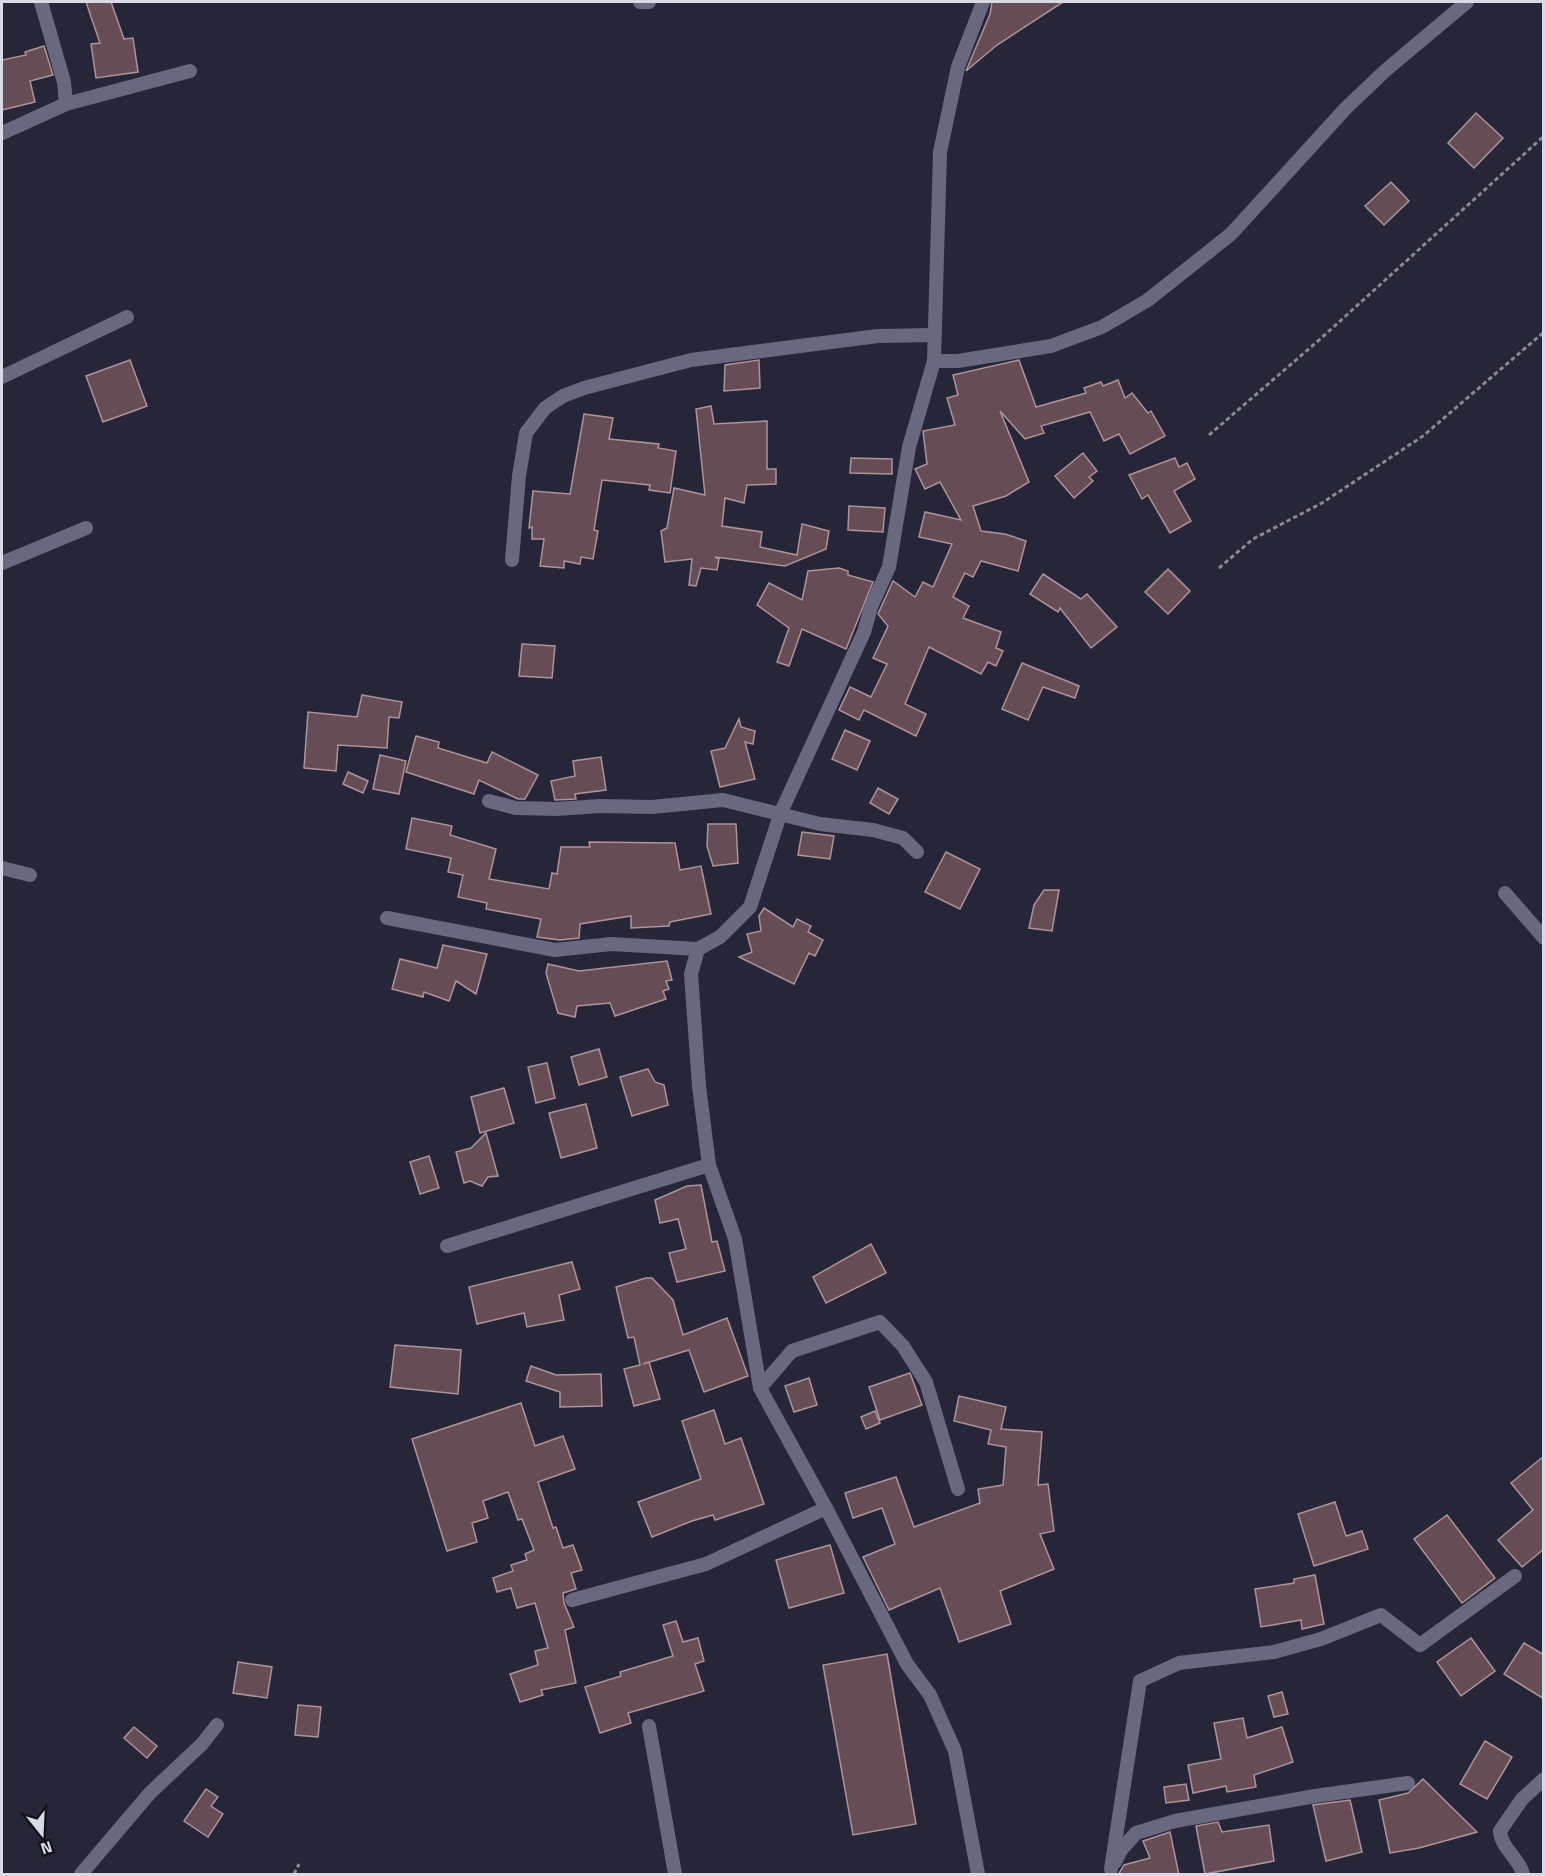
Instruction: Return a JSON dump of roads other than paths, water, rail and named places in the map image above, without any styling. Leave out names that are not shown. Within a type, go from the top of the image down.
[{"type":"street","points":[[41,2],[64,82],[66,104]]},
{"type":"street","points":[[640,2],[649,2]]},
{"type":"street","points":[[387,918],[555,950],[611,944],[698,949],[720,937],[750,907],[781,812],[864,632],[871,607],[889,567],[909,447],[934,361],[940,152],[958,67],[983,2]]},
{"type":"street","points":[[934,361],[958,361],[1051,346],[1102,327],[1148,300],[1231,234],[1346,108],[1386,70],[1467,2]]},
{"type":"street","points":[[2,133],[66,104],[190,70]]},
{"type":"street","points":[[2,377],[127,317]]},
{"type":"street","points":[[512,560],[519,476],[526,434],[545,408],[563,396],[584,388],[691,360],[878,336],[933,335]]},
{"type":"street","points":[[2,563],[86,528]]},
{"type":"street","points":[[489,801],[516,808],[556,810],[600,806],[652,807],[723,800],[781,812],[820,824],[873,830],[903,838],[917,852]]},
{"type":"street","points":[[2,868],[30,875]]},
{"type":"street","points":[[1505,893],[1544,938]]},
{"type":"street","points":[[698,949],[691,974],[699,1086],[709,1165],[735,1239],[760,1388],[826,1508],[907,1664],[930,1695],[955,1751],[978,1875]]},
{"type":"street","points":[[447,1246],[709,1165]]},
{"type":"street","points":[[760,1388],[792,1351],[880,1322],[903,1346],[926,1382],[958,1489]]},
{"type":"street","points":[[572,1600],[706,1564],[826,1508]]},
{"type":"street","points":[[1111,1872],[1140,1681],[1179,1663],[1274,1652],[1321,1640],[1381,1616],[1420,1645],[1515,1576]]},
{"type":"street","points":[[81,1875],[150,1793],[202,1744],[217,1725]]},
{"type":"street","points":[[649,1726],[675,1875]]},
{"type":"street","points":[[1523,1875],[1521,1866],[1504,1844],[1500,1831],[1522,1799],[1544,1779]]},
{"type":"street","points":[[1111,1872],[1121,1850],[1136,1833],[1175,1821],[1315,1796],[1408,1783]]}]
